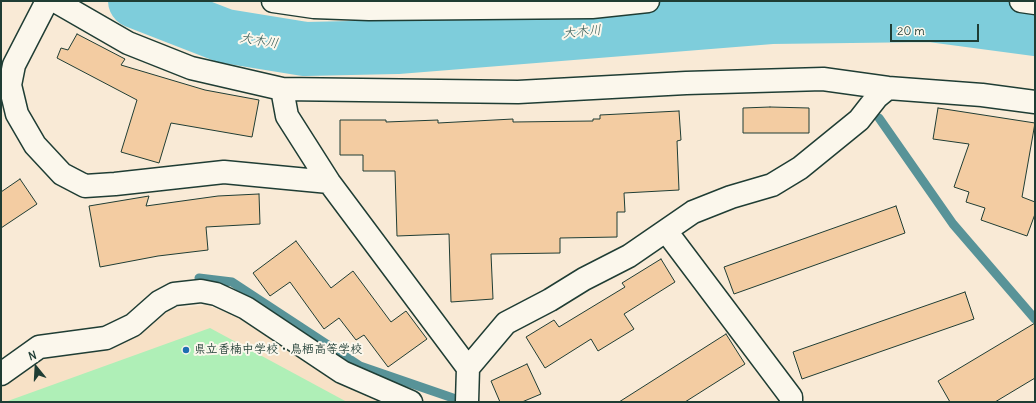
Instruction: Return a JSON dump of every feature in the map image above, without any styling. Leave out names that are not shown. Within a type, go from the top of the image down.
[{"type":"street","points":[[47,1],[14,65],[10,85],[17,114],[35,145],[62,174],[85,186],[224,172],[329,182]]},
{"type":"street","points":[[55,1],[128,44],[192,68],[282,89],[518,92],[686,83],[823,79],[888,88],[982,94],[1035,102]]},
{"type":"street","points":[[273,1],[314,7],[369,9],[592,4],[648,1]]},
{"type":"street","points":[[1020,1],[1035,3]]},
{"type":"street","points":[[468,368],[506,323],[550,300],[584,279],[629,256],[694,212],[730,197],[772,185],[800,168],[859,120],[877,97],[888,88]]},
{"type":"street","points":[[282,89],[287,116],[329,182],[468,368],[467,402]]},
{"type":"street","points":[[666,231],[792,397],[791,402]]},
{"type":"street","points":[[1,374],[38,347],[106,338],[133,325],[159,302],[174,294],[201,291],[216,294],[246,308],[342,372],[411,402]]},
{"type":"shaded area","name":"県立香楠中学校・鳥栖高等学校","points":[[206,305],[239,317],[326,372],[384,402],[1,402],[1,383],[53,354],[146,326],[171,309]]},
{"type":"green space","points":[[210,328],[347,402],[5,402]]},
{"type":"building","points":[[77,34],[125,59],[121,65],[205,90],[259,100],[252,137],[171,123],[159,163],[121,152],[137,100],[57,58],[61,48],[68,50]]},
{"type":"building","points":[[743,108],[809,108],[809,133],[743,133]]},
{"type":"building","points":[[938,108],[1035,123],[1022,197],[1035,202],[1035,214],[1027,236],[981,220],[985,208],[966,202],[969,192],[954,187],[969,144],[933,139]]},
{"type":"building","points":[[679,111],[681,140],[677,141],[679,190],[624,193],[625,212],[617,212],[617,237],[560,238],[560,253],[491,254],[493,299],[451,302],[449,234],[397,236],[395,171],[363,171],[363,155],[340,155],[340,120],[386,120],[386,122],[438,120],[438,123],[513,119],[513,122],[593,121],[593,119],[600,119],[600,115]]},
{"type":"building","points":[[20,179],[37,204],[1,228],[1,192]]},
{"type":"building","points":[[259,194],[260,224],[206,227],[208,250],[158,256],[100,267],[89,206],[149,196],[146,206],[218,196]]},
{"type":"building","points":[[896,206],[905,233],[734,294],[724,267]]},
{"type":"building","points":[[296,241],[331,288],[353,271],[391,322],[406,311],[427,339],[388,367],[364,335],[356,340],[339,318],[324,329],[290,282],[270,296],[253,273]]},
{"type":"building","points":[[661,259],[675,282],[624,314],[634,329],[598,351],[591,339],[545,368],[526,337],[554,320],[559,327],[625,287],[622,283]]},
{"type":"building","points":[[965,292],[974,319],[802,379],[793,352]]},
{"type":"building","points":[[1035,323],[1035,378],[995,402],[950,402],[938,381]]},
{"type":"building","points":[[726,334],[745,364],[685,402],[619,402]]},
{"type":"building","points":[[527,364],[541,394],[522,402],[500,402],[491,381]]},
{"type":"waterway","name":"大木川","points":[[135,1],[225,36],[305,49],[397,47],[771,17],[930,15],[1035,29]]},
{"type":"waterway","points":[[879,118],[953,224],[1035,319]]},
{"type":"waterway","points":[[199,278],[232,282],[360,366],[453,398]]},
{"type":"place","name":"県立香楠中学校・鳥栖高等学校","points":[[186,350]]}]
